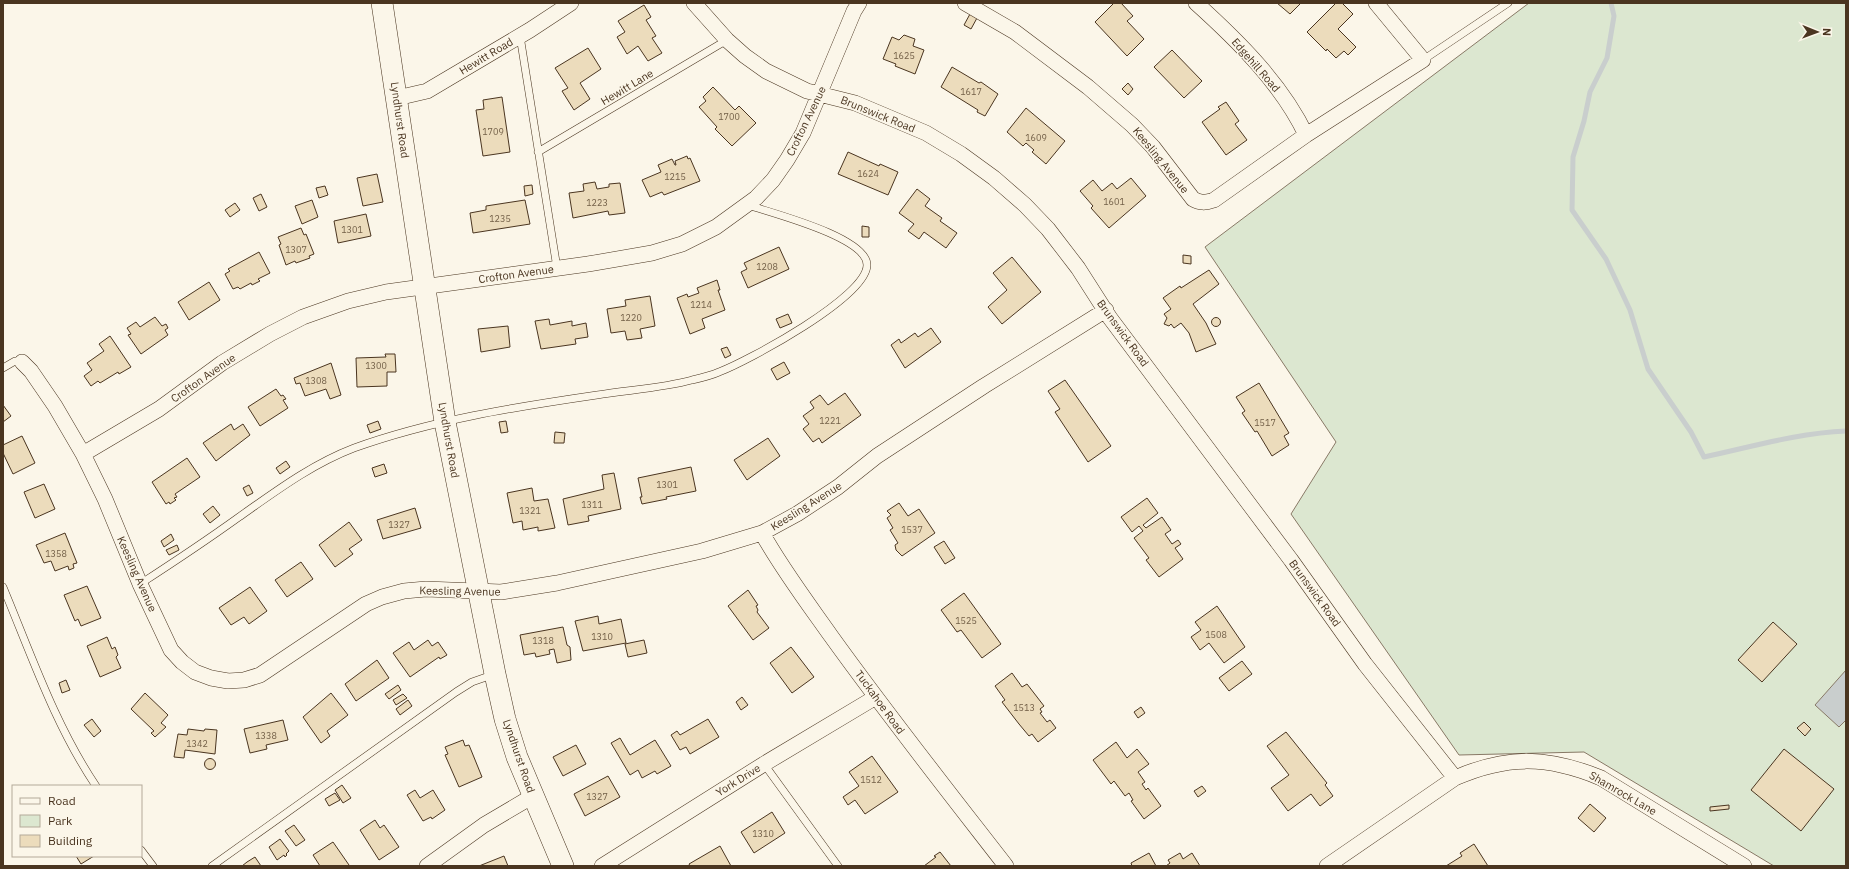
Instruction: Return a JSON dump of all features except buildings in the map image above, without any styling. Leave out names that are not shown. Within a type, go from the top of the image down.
[{"type":"main road","name":"Lyndhurst Road","points":[[382,3],[445,422],[494,674],[505,719],[517,757],[564,866]]},
{"type":"street","name":"Hewitt Road","points":[[397,98],[428,91],[520,36],[571,3]]},
{"type":"street","name":"Brunswick Road","points":[[694,3],[728,40],[745,56],[766,71],[795,86],[855,103],[926,133],[961,154],[994,178],[1025,205],[1048,229],[1078,268],[1106,310],[1291,560],[1365,664],[1455,778]]},
{"type":"street","name":"Crofton Avenue","points":[[83,454],[159,409],[222,363],[270,334],[303,317],[348,301],[386,292],[652,253],[682,244],[716,227],[748,205],[773,180],[788,160],[803,133],[854,11],[859,3]]},
{"type":"street","name":"Keesling Avenue","points":[[965,3],[1015,32],[1088,87],[1132,125],[1153,147],[1193,199],[1198,202],[1206,203],[1214,200],[1306,135],[1423,60]]},
{"type":"street","name":"Edgehill Road","points":[[1196,3],[1251,57],[1287,102],[1306,135]]},
{"type":"street","points":[[1376,3],[1423,60]]},
{"type":"street","name":"Keesling Avenue","points":[[22,362],[31,371],[55,406],[83,454],[105,499],[140,584],[171,650],[182,662],[195,672],[211,678],[228,681],[244,680],[269,670],[366,604],[382,597],[404,591],[426,589],[500,592],[557,583],[702,551],[762,533],[797,514],[838,487],[877,456],[984,386],[1106,310]]},
{"type":"street","name":"Tuckahoe Road","points":[[762,533],[774,556],[876,697],[1006,866]]},
{"type":"street","name":"York Drive","points":[[602,866],[764,764],[876,697]]},
{"type":"street","name":"Shamrock Lane","points":[[1327,866],[1455,778],[1478,768],[1496,763],[1518,761],[1555,763],[1579,769],[1601,778],[1744,866]]},
{"type":"street","points":[[427,866],[484,825],[533,796]]},
{"type":"lane","points":[[1423,60],[1508,3]]},
{"type":"lane","points":[[520,36],[557,268]]},
{"type":"lane","name":"Hewitt Lane","points":[[538,152],[728,40]]},
{"type":"lane","points":[[140,584],[182,557],[290,481],[321,463],[352,449],[398,434],[445,422],[540,404],[689,381],[720,372],[778,344],[846,298],[863,278],[867,266],[865,257],[856,246],[825,230],[748,205]]},
{"type":"lane","name":"Keesling Avenue","points":[[3,368],[15,361],[22,362]]},
{"type":"lane","points":[[3,586],[60,724],[77,758],[95,785]]},
{"type":"lane","points":[[212,866],[456,692],[472,682],[494,674]]},
{"type":"lane","points":[[764,764],[838,866]]},
{"type":"lane","points":[[142,851],[153,866]]},
{"type":"green space","points":[[1529,3],[1846,3],[1846,866],[1774,866],[1584,752],[1459,755],[1291,514],[1336,442],[1205,247]]},
{"type":"shaded area","points":[[1846,670],[1846,720],[1839,727],[1815,705]]},
{"type":"waterway","points":[[1611,3],[1614,16],[1607,58],[1590,92],[1584,121],[1573,157],[1572,210],[1606,259],[1630,310],[1648,369],[1691,432],[1704,457],[1792,437],[1846,431]]}]
